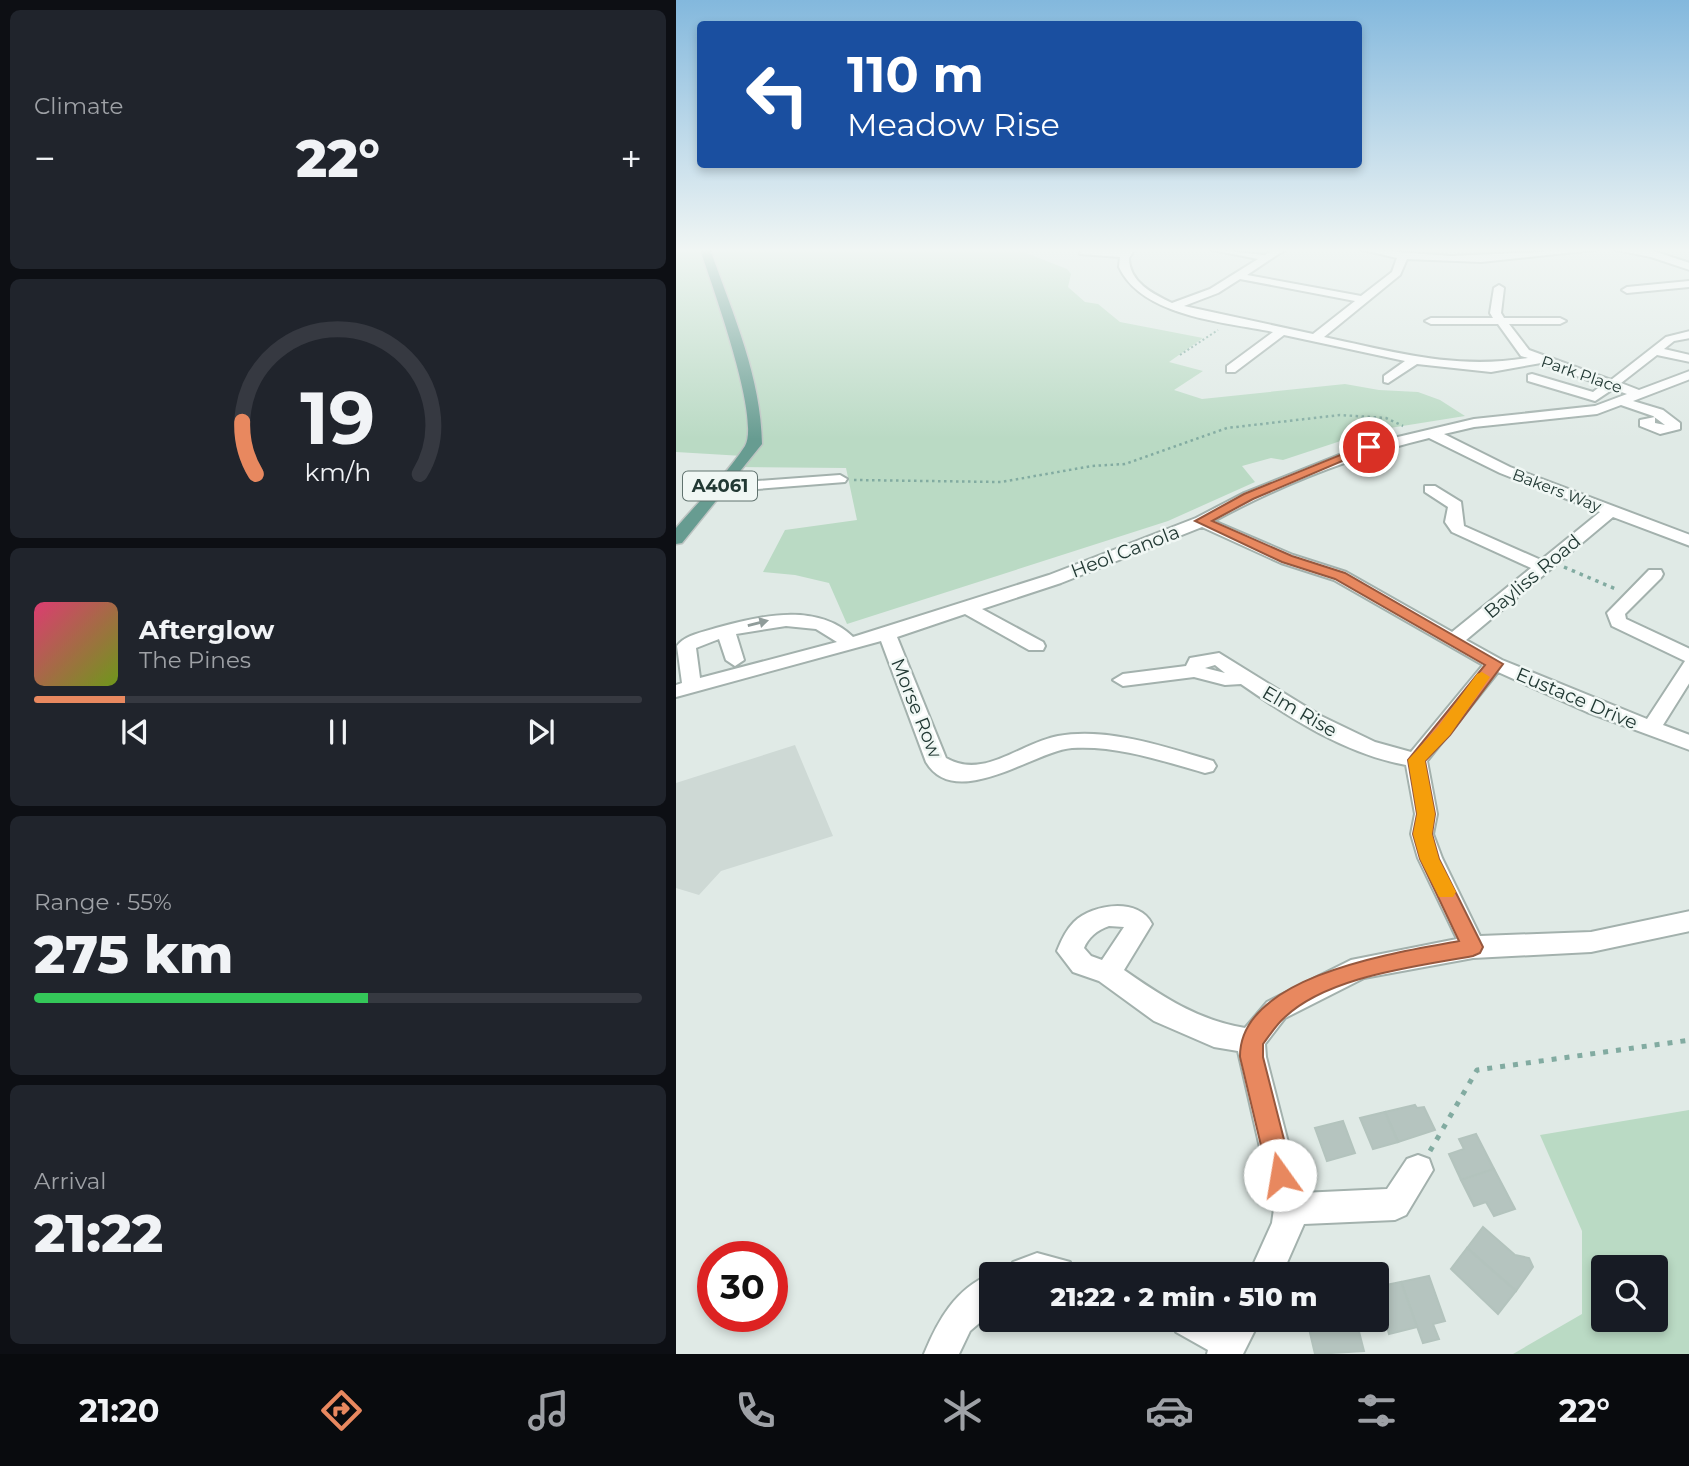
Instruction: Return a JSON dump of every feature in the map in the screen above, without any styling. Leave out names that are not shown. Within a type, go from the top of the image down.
[{"type":"main road","name":"A4061","points":[[676,540],[754,444],[756,428],[746,381],[725,312]]},
{"type":"street","points":[[1194,312],[1415,360],[1491,368],[1539,359]]},
{"type":"street","points":[[1316,338],[1350,312]]},
{"type":"street","points":[[1495,312],[1501,321]]},
{"type":"street","points":[[1431,321],[1560,321]]},
{"type":"street","name":"Park Place","points":[[1501,321],[1525,353],[1624,384]]},
{"type":"street","points":[[1231,369],[1281,332]]},
{"type":"street","points":[[1532,379],[1595,397],[1624,384],[1670,339],[1689,334]]},
{"type":"street","points":[[1656,351],[1689,359]]},
{"type":"street","points":[[1388,379],[1415,360]]},
{"type":"street","name":"Heol Canola","points":[[684,689],[887,634],[1055,579],[1202,521],[1249,496],[1335,460],[1424,433],[1493,420],[1582,413],[1621,401],[1624,384],[1689,375]]},
{"type":"street","points":[[1621,401],[1658,413],[1675,426],[1660,430],[1646,423],[1650,420]]},
{"type":"street","name":"Bakers Way","points":[[1424,433],[1505,470],[1689,541]]},
{"type":"street","points":[[718,488],[819,475],[840,480]]},
{"type":"street","points":[[1430,489],[1456,505],[1453,522],[1458,529],[1547,564]]},
{"type":"street","name":"Bayliss Road","points":[[1453,641],[1611,511]]},
{"type":"street","name":"Eustace Drive","points":[[1202,521],[1287,559],[1340,576],[1495,664],[1689,743]]},
{"type":"street","points":[[1655,574],[1616,613],[1618,622],[1689,657]]},
{"type":"street","points":[[967,608],[1036,646]]},
{"type":"street","points":[[684,689],[680,650],[691,642],[766,620],[784,619],[819,625],[837,632],[849,645]]},
{"type":"street","points":[[726,631],[735,660]]},
{"type":"street","name":"Morse Row","points":[[887,634],[937,762],[947,771],[991,771],[1035,748],[1072,741],[1111,744],[1205,766]]},
{"type":"street","name":"Elm Rise","points":[[1123,680],[1194,671],[1197,662],[1219,659],[1243,678],[1364,748],[1396,758],[1416,760]]},
{"type":"street","points":[[1473,947],[1430,859],[1423,834],[1426,814],[1416,760],[1444,731],[1478,682],[1495,664]]},
{"type":"street","points":[[1651,729],[1689,666]]},
{"type":"street","points":[[1271,1262],[1288,1225],[1290,1209],[1252,1057],[1251,1041],[1276,1010],[1360,968],[1473,947],[1591,942],[1689,921]]},
{"type":"street","points":[[1108,973],[1164,1013],[1214,1035],[1251,1041]]},
{"type":"street","points":[[1290,1209],[1395,1205],[1418,1170]]},
{"type":"street","points":[[941,1354],[958,1319],[979,1301]]},
{"type":"street","points":[[1216,1332],[1232,1339]]},
{"type":"path","points":[[1180,355],[1231,321]]},
{"type":"path","points":[[840,480],[1001,482],[1092,466],[1125,464],[1227,428],[1340,415],[1386,418],[1424,433]]},
{"type":"path","points":[[1547,564],[1633,596]]},
{"type":"path","points":[[1418,1170],[1477,1070],[1689,1040]]},
{"type":"shaded area","points":[[795,745],[833,836],[721,871],[699,895],[676,888],[676,783]]},
{"type":"green space","points":[[676,312],[1108,312],[1120,322],[1203,338],[1169,362],[1203,371],[1174,390],[1202,399],[1345,384],[1379,390],[1418,392],[1440,400],[1465,416],[1371,431],[1283,460],[1271,458],[1242,466],[1255,482],[1168,521],[847,624],[829,583],[795,575],[763,572],[785,530],[857,520],[846,468],[735,467],[743,456],[676,452]]},
{"type":"green space","points":[[1689,1110],[1689,1354],[1513,1354],[1582,1314],[1582,1231],[1540,1135]]},
{"type":"building","points":[[1415,1105],[1417,1108],[1424,1107],[1435,1130],[1398,1142],[1385,1112]]},
{"type":"building","points":[[1385,1112],[1398,1142],[1373,1149],[1360,1118]]},
{"type":"building","points":[[1343,1121],[1355,1153],[1327,1161],[1315,1128]]},
{"type":"building","points":[[1476,1134],[1494,1169],[1461,1180],[1449,1154],[1464,1149],[1459,1139]]},
{"type":"building","points":[[1494,1169],[1515,1209],[1494,1216],[1486,1202],[1474,1206],[1461,1180]]},
{"type":"building","points":[[1483,1227],[1515,1255],[1529,1258],[1533,1267],[1516,1291],[1467,1248]]},
{"type":"building","points":[[1467,1248],[1516,1291],[1498,1314],[1451,1269]]},
{"type":"building","points":[[1429,1276],[1445,1321],[1433,1324],[1439,1339],[1423,1343],[1401,1282]]},
{"type":"building","points":[[1401,1282],[1417,1327],[1389,1334],[1389,1284]]},
{"type":"building","points":[[1310,1332],[1359,1332],[1364,1351],[1315,1354]]},
{"type":"slow traffic","points":[[1446,892],[1430,859],[1423,834],[1426,814],[1416,760],[1444,731],[1482,677]]},
{"type":"route","points":[[1280,1175],[1252,1057],[1251,1041],[1276,1010],[1360,968],[1473,947],[1430,859],[1423,834],[1426,814],[1416,760],[1444,731],[1478,682],[1495,664],[1340,576],[1287,559],[1202,521],[1249,496],[1369,447]]}]
